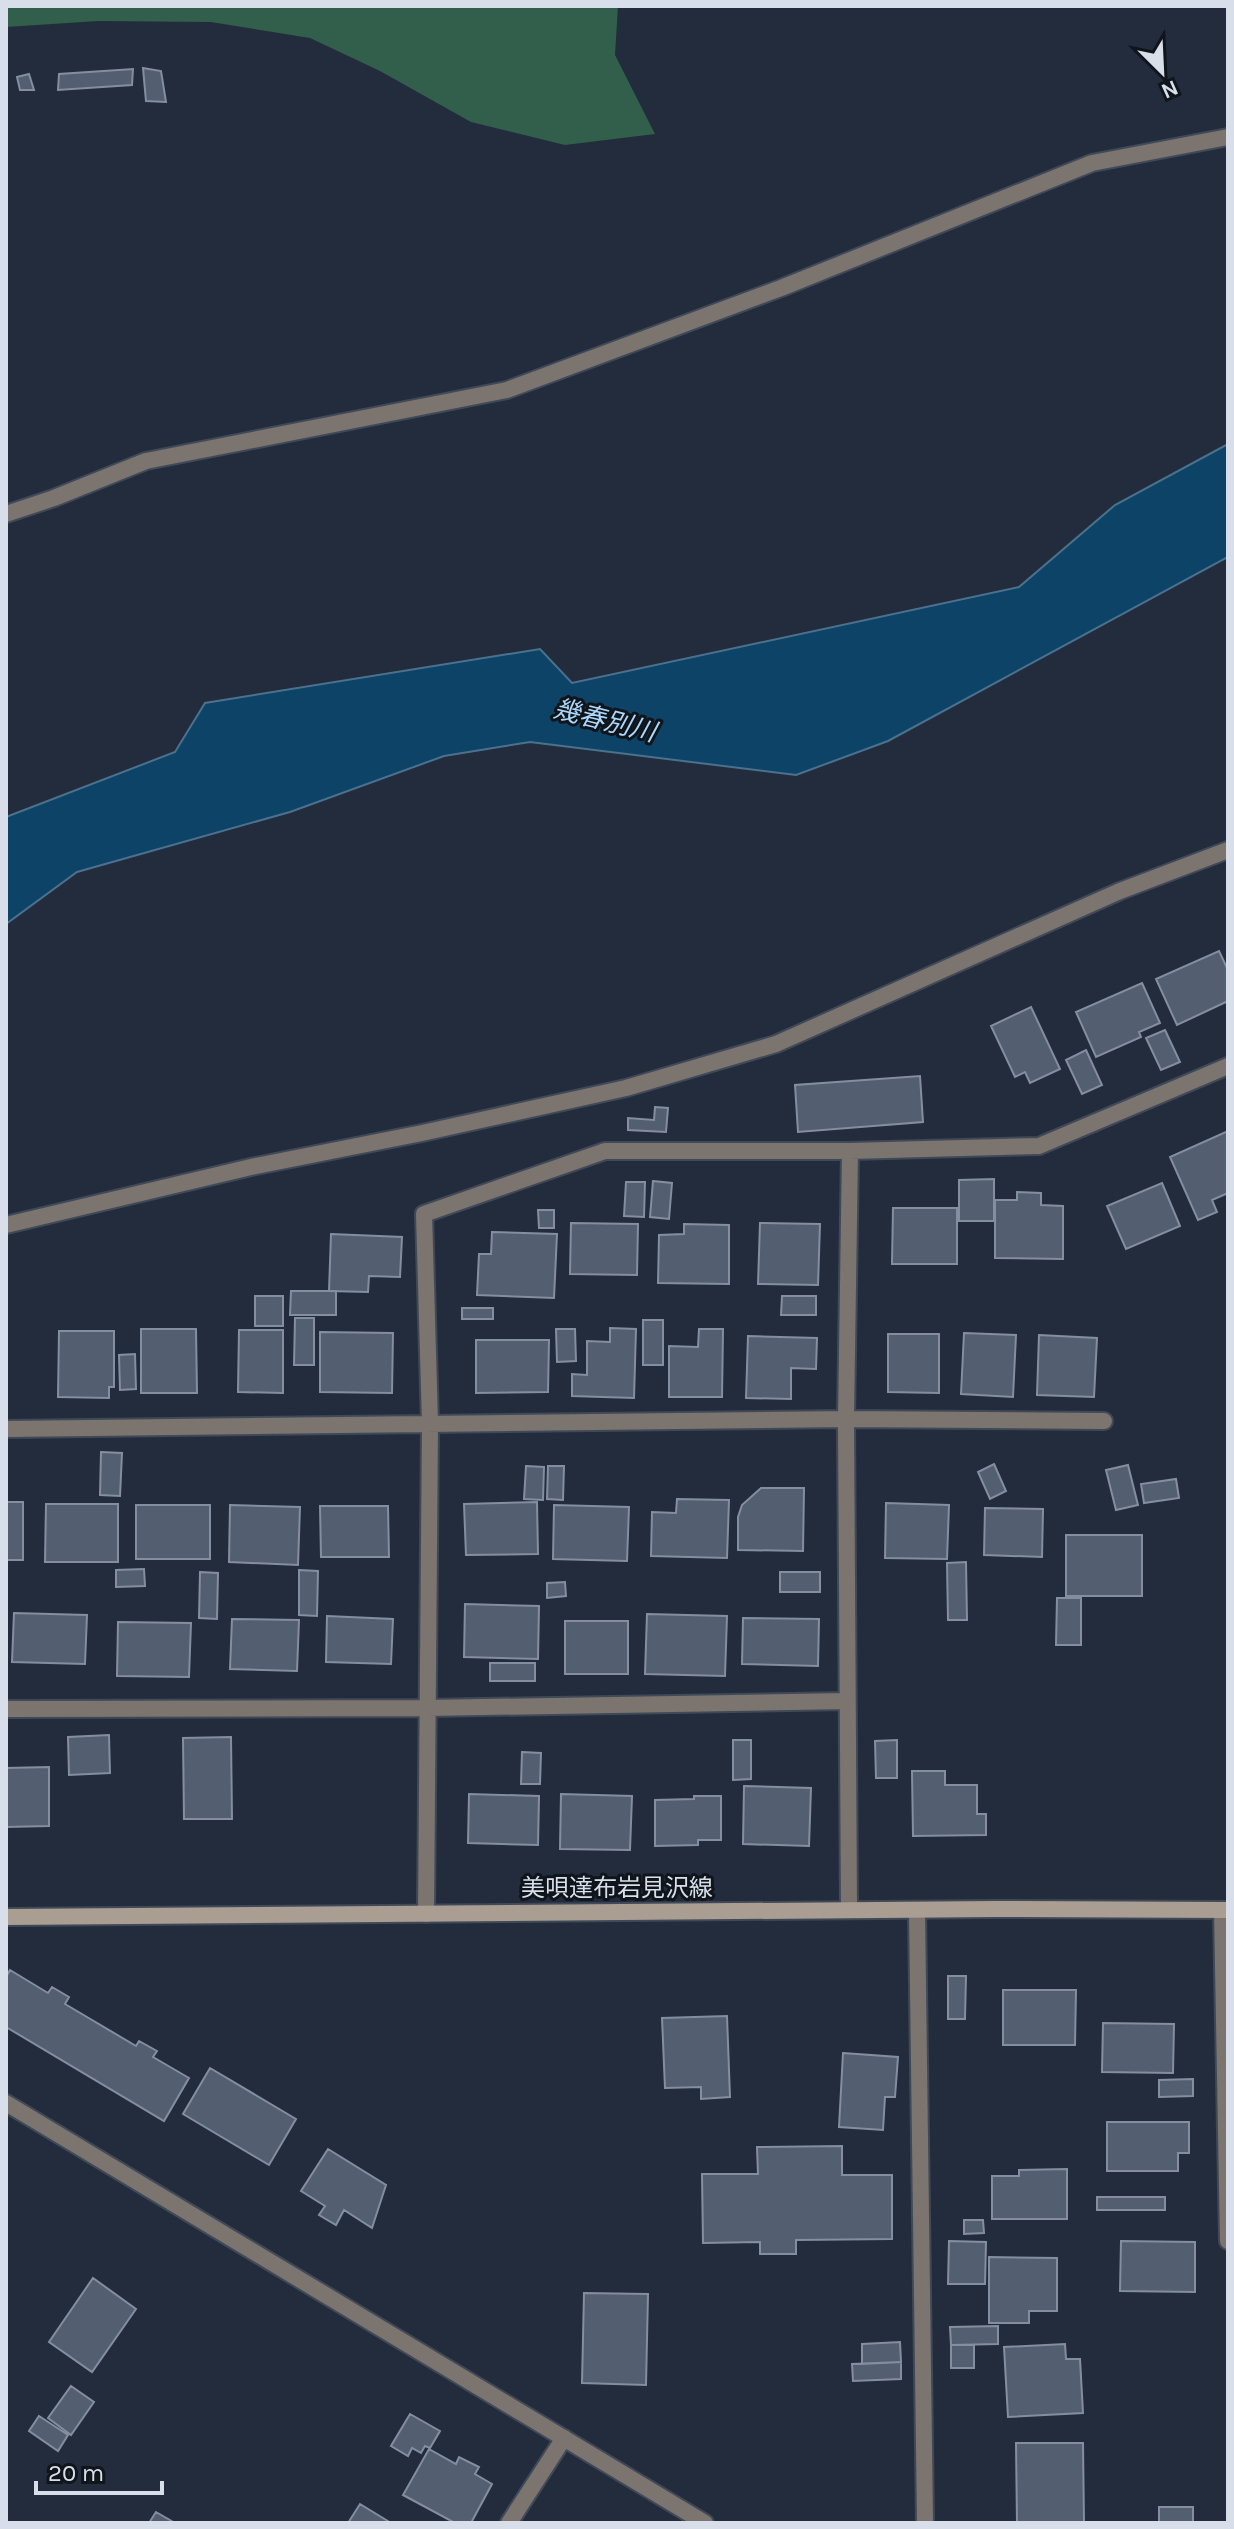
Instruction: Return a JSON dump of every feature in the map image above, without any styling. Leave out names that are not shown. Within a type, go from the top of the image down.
[{"type":"main road","name":"美唄達布岩見沢線","points":[[6,1917],[1225,1910]]},
{"type":"street","points":[[6,514],[146,461],[507,390],[781,288],[1092,163],[1228,137]]},
{"type":"street","points":[[6,1225],[251,1167],[626,1088],[776,1044],[1120,891],[1228,850]]},
{"type":"street","points":[[426,1914],[430,1423],[424,1214],[605,1151],[850,1151],[1039,1146],[1228,1066]]},
{"type":"street","points":[[849,1910],[846,1419],[850,1151]]},
{"type":"street","points":[[6,1429],[846,1419],[1104,1421]]},
{"type":"street","points":[[6,1709],[427,1708],[847,1701]]},
{"type":"street","points":[[917,1910],[925,2523]]},
{"type":"street","points":[[1225,1910],[1228,2241]]},
{"type":"street","points":[[6,2103],[705,2523]]},
{"type":"street","points":[[509,2523],[564,2438]]},
{"type":"green space","points":[[6,6],[618,6],[615,55],[655,134],[565,145],[471,122],[380,71],[310,38],[211,22],[98,21],[6,27]]},
{"type":"water","name":"幾春別川","points":[[1228,444],[1228,557],[888,741],[796,775],[530,742],[444,756],[290,812],[77,872],[6,924],[6,817],[175,752],[205,703],[540,649],[572,683],[1019,587],[1115,505]]},
{"type":"building","points":[[143,68],[161,71],[166,102],[146,101]]},
{"type":"building","points":[[133,69],[132,85],[58,90],[59,74]]},
{"type":"building","points":[[29,74],[34,90],[20,90],[17,77]]},
{"type":"building","points":[[1219,951],[1228,970],[1228,1001],[1177,1025],[1156,979]]},
{"type":"building","points":[[1142,983],[1160,1023],[1139,1032],[1141,1037],[1096,1057],[1076,1012]]},
{"type":"building","points":[[1031,1007],[1060,1069],[1030,1083],[1025,1072],[1015,1077],[991,1026]]},
{"type":"building","points":[[1165,1030],[1180,1062],[1161,1070],[1146,1038]]},
{"type":"building","points":[[1086,1050],[1102,1085],[1082,1094],[1066,1060]]},
{"type":"building","points":[[920,1076],[923,1122],[798,1132],[795,1085]]},
{"type":"building","points":[[655,1107],[668,1108],[666,1132],[628,1130],[628,1118],[654,1120]]},
{"type":"building","points":[[1228,1131],[1228,1193],[1212,1200],[1217,1212],[1198,1220],[1170,1157]]},
{"type":"building","points":[[994,1179],[994,1221],[959,1221],[959,1180]]},
{"type":"building","points":[[653,1181],[672,1183],[669,1219],[650,1217]]},
{"type":"building","points":[[626,1182],[645,1182],[644,1217],[624,1216]]},
{"type":"building","points":[[1162,1183],[1180,1226],[1126,1249],[1107,1206]]},
{"type":"building","points":[[1017,1192],[1041,1193],[1041,1205],[1063,1206],[1063,1259],[995,1258],[995,1200],[1017,1200]]},
{"type":"building","points":[[893,1208],[957,1208],[957,1264],[892,1264]]},
{"type":"building","points":[[538,1210],[554,1210],[554,1228],[539,1228]]},
{"type":"building","points":[[571,1223],[638,1224],[637,1275],[570,1274]]},
{"type":"building","points":[[760,1223],[820,1224],[818,1285],[758,1284]]},
{"type":"building","points":[[684,1224],[729,1225],[729,1284],[658,1283],[659,1235],[684,1234]]},
{"type":"building","points":[[492,1232],[557,1234],[554,1298],[477,1295],[479,1254],[491,1254]]},
{"type":"building","points":[[331,1234],[402,1237],[400,1277],[369,1276],[368,1292],[329,1291]]},
{"type":"building","points":[[291,1291],[336,1291],[336,1315],[290,1315]]},
{"type":"building","points":[[255,1296],[283,1296],[283,1326],[255,1326]]},
{"type":"building","points":[[782,1296],[816,1296],[816,1315],[781,1315]]},
{"type":"building","points":[[462,1308],[493,1308],[493,1319],[462,1319]]},
{"type":"building","points":[[295,1318],[314,1318],[314,1365],[294,1365]]},
{"type":"building","points":[[643,1320],[663,1320],[663,1365],[643,1365]]},
{"type":"building","points":[[610,1328],[636,1329],[634,1398],[572,1396],[572,1374],[587,1375],[587,1341],[610,1342]]},
{"type":"building","points":[[141,1329],[196,1329],[197,1393],[141,1393]]},
{"type":"building","points":[[556,1329],[575,1329],[576,1361],[557,1362]]},
{"type":"building","points":[[699,1329],[723,1329],[722,1397],[669,1397],[669,1346],[698,1347]]},
{"type":"building","points":[[239,1330],[283,1330],[283,1393],[238,1392]]},
{"type":"building","points":[[59,1331],[114,1331],[114,1387],[109,1387],[109,1398],[58,1397]]},
{"type":"building","points":[[320,1332],[393,1333],[392,1393],[320,1392]]},
{"type":"building","points":[[964,1333],[1016,1335],[1013,1397],[961,1394]]},
{"type":"building","points":[[888,1334],[939,1334],[939,1393],[888,1392]]},
{"type":"building","points":[[1039,1335],[1097,1338],[1094,1397],[1037,1395]]},
{"type":"building","points":[[748,1336],[817,1338],[816,1369],[791,1368],[791,1399],[746,1398]]},
{"type":"building","points":[[476,1340],[549,1340],[548,1392],[476,1393]]},
{"type":"building","points":[[135,1354],[136,1389],[120,1390],[119,1355]]},
{"type":"building","points":[[101,1452],[122,1453],[120,1496],[100,1495]]},
{"type":"building","points":[[994,1464],[1006,1491],[990,1499],[978,1472]]},
{"type":"building","points":[[1128,1465],[1138,1505],[1116,1510],[1106,1470]]},
{"type":"building","points":[[526,1466],[544,1467],[543,1500],[524,1499]]},
{"type":"building","points":[[548,1466],[564,1466],[563,1500],[547,1499]]},
{"type":"building","points":[[1176,1479],[1179,1498],[1144,1503],[1141,1484]]},
{"type":"building","points":[[761,1488],[804,1488],[803,1551],[738,1550],[738,1517],[742,1505]]},
{"type":"building","points":[[677,1499],[729,1500],[727,1558],[651,1556],[652,1512],[676,1513]]},
{"type":"building","points":[[6,1502],[23,1502],[23,1560],[6,1560]]},
{"type":"building","points":[[537,1502],[538,1554],[466,1555],[464,1504]]},
{"type":"building","points":[[886,1503],[949,1505],[947,1559],[885,1558]]},
{"type":"building","points":[[46,1504],[118,1504],[118,1562],[45,1562]]},
{"type":"building","points":[[136,1505],[210,1505],[210,1559],[136,1559]]},
{"type":"building","points":[[230,1505],[300,1507],[298,1565],[229,1562]]},
{"type":"building","points":[[554,1505],[629,1507],[627,1561],[553,1559]]},
{"type":"building","points":[[320,1506],[388,1506],[389,1557],[321,1557]]},
{"type":"building","points":[[985,1508],[1043,1509],[1042,1557],[984,1555]]},
{"type":"building","points":[[1066,1535],[1142,1535],[1142,1596],[1066,1596]]},
{"type":"building","points":[[966,1562],[967,1620],[948,1620],[947,1563]]},
{"type":"building","points":[[144,1569],[145,1586],[116,1587],[116,1570]]},
{"type":"building","points":[[299,1570],[318,1571],[317,1616],[299,1615]]},
{"type":"building","points":[[200,1572],[218,1573],[217,1619],[199,1618]]},
{"type":"building","points":[[780,1572],[820,1572],[820,1592],[780,1592]]},
{"type":"building","points":[[565,1582],[566,1596],[547,1598],[547,1583]]},
{"type":"building","points":[[1057,1598],[1081,1598],[1081,1645],[1056,1645]]},
{"type":"building","points":[[465,1604],[539,1606],[538,1659],[464,1657]]},
{"type":"building","points":[[14,1613],[87,1615],[85,1664],[12,1662]]},
{"type":"building","points":[[647,1614],[727,1616],[725,1676],[645,1674]]},
{"type":"building","points":[[327,1616],[393,1619],[391,1664],[326,1662]]},
{"type":"building","points":[[743,1618],[819,1619],[818,1666],[742,1664]]},
{"type":"building","points":[[232,1619],[299,1620],[297,1671],[230,1669]]},
{"type":"building","points":[[565,1621],[628,1621],[628,1674],[565,1674]]},
{"type":"building","points":[[118,1622],[191,1623],[189,1677],[117,1676]]},
{"type":"building","points":[[490,1663],[535,1663],[535,1681],[490,1681]]},
{"type":"building","points":[[109,1735],[110,1773],[69,1775],[68,1737]]},
{"type":"building","points":[[231,1737],[232,1819],[184,1819],[183,1738]]},
{"type":"building","points":[[733,1740],[751,1740],[751,1779],[733,1780]]},
{"type":"building","points":[[897,1740],[897,1778],[876,1778],[875,1741]]},
{"type":"building","points":[[522,1752],[541,1753],[540,1784],[521,1784]]},
{"type":"building","points":[[49,1767],[49,1826],[6,1827],[6,1768]]},
{"type":"building","points":[[912,1771],[945,1771],[945,1785],[977,1785],[977,1814],[986,1814],[986,1835],[913,1836]]},
{"type":"building","points":[[744,1786],[811,1788],[809,1846],[743,1844]]},
{"type":"building","points":[[469,1794],[539,1796],[538,1845],[468,1843]]},
{"type":"building","points":[[561,1794],[632,1796],[630,1850],[560,1849]]},
{"type":"building","points":[[694,1796],[721,1796],[721,1840],[698,1840],[698,1845],[655,1846],[655,1800],[694,1799]]},
{"type":"building","points":[[10,1970],[48,1993],[52,1987],[69,1997],[65,2004],[136,2046],[139,2041],[157,2051],[153,2057],[189,2078],[164,2121],[6,2027],[6,1977]]},
{"type":"building","points":[[948,1976],[966,1976],[965,2019],[948,2019]]},
{"type":"building","points":[[1003,1990],[1076,1990],[1075,2045],[1003,2045]]},
{"type":"building","points":[[727,2016],[730,2097],[701,2099],[701,2087],[665,2088],[662,2018]]},
{"type":"building","points":[[1103,2023],[1174,2024],[1173,2073],[1102,2072]]},
{"type":"building","points":[[843,2053],[898,2057],[895,2097],[885,2097],[883,2130],[839,2127]]},
{"type":"building","points":[[210,2068],[296,2119],[269,2165],[183,2114]]},
{"type":"building","points":[[1193,2079],[1193,2096],[1159,2097],[1159,2080]]},
{"type":"building","points":[[1107,2122],[1189,2122],[1189,2153],[1178,2153],[1178,2171],[1107,2171]]},
{"type":"building","points":[[842,2146],[842,2175],[892,2175],[892,2239],[796,2240],[796,2254],[760,2254],[760,2242],[703,2243],[702,2174],[758,2174],[757,2147]]},
{"type":"building","points":[[328,2149],[386,2185],[372,2228],[344,2210],[336,2225],[319,2215],[325,2206],[301,2191]]},
{"type":"building","points":[[1067,2169],[1067,2219],[992,2219],[992,2176],[1019,2176],[1019,2170]]},
{"type":"building","points":[[1097,2197],[1165,2197],[1165,2210],[1097,2210]]},
{"type":"building","points":[[964,2220],[983,2220],[984,2233],[964,2234]]},
{"type":"building","points":[[949,2241],[986,2242],[985,2284],[948,2284]]},
{"type":"building","points":[[1121,2241],[1195,2242],[1195,2292],[1120,2291]]},
{"type":"building","points":[[989,2257],[1057,2258],[1057,2311],[1029,2311],[1029,2323],[989,2323]]},
{"type":"building","points":[[93,2278],[136,2309],[92,2372],[49,2342]]},
{"type":"building","points":[[584,2293],[648,2294],[646,2385],[582,2383]]},
{"type":"building","points":[[998,2326],[998,2344],[951,2345],[950,2327]]},
{"type":"building","points":[[900,2342],[901,2362],[862,2364],[862,2344]]},
{"type":"building","points":[[1065,2344],[1066,2359],[1080,2359],[1083,2413],[1008,2417],[1004,2347]]},
{"type":"building","points":[[951,2345],[974,2345],[974,2368],[951,2368]]},
{"type":"building","points":[[901,2362],[901,2379],[853,2381],[852,2364]]},
{"type":"building","points":[[71,2386],[94,2402],[71,2435],[48,2418]]},
{"type":"building","points":[[410,2414],[440,2431],[430,2448],[425,2446],[421,2453],[412,2448],[408,2456],[391,2446]]},
{"type":"building","points":[[39,2416],[68,2435],[58,2451],[29,2431]]},
{"type":"building","points":[[1016,2443],[1083,2443],[1084,2523],[1017,2523]]},
{"type":"building","points":[[429,2449],[456,2464],[459,2457],[479,2467],[475,2474],[492,2484],[471,2523],[455,2523],[403,2495]]},
{"type":"building","points":[[360,2504],[391,2523],[348,2523]]},
{"type":"building","points":[[1159,2507],[1193,2507],[1193,2523],[1159,2523]]},
{"type":"building","points":[[156,2512],[175,2523],[149,2523]]}]
